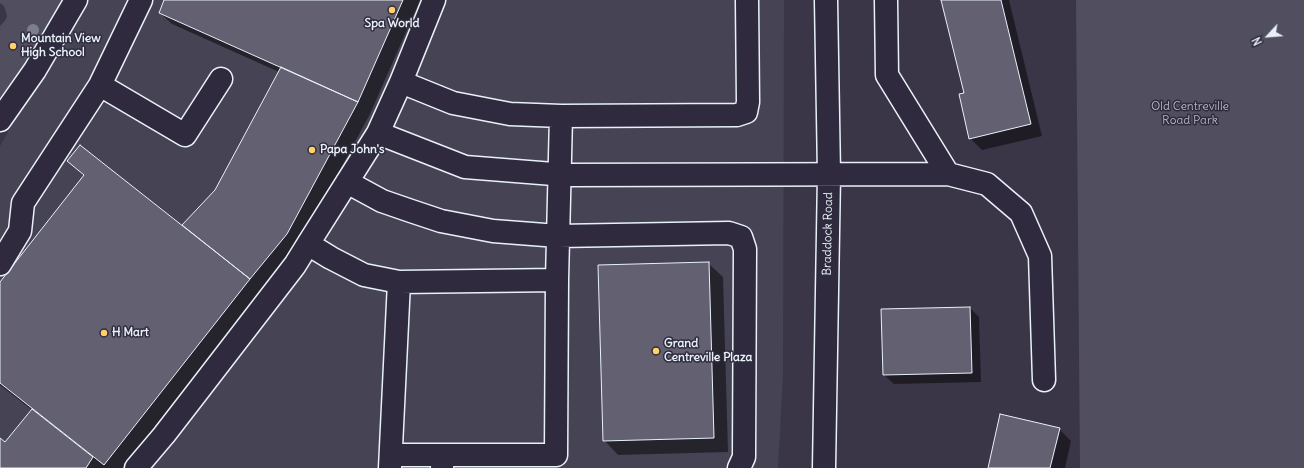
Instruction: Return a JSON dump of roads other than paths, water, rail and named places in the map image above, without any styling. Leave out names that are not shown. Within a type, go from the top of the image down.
[{"type":"street","points":[[0,120],[35,70],[76,0]]},
{"type":"street","points":[[0,264],[20,231],[23,203],[100,85],[141,0]]},
{"type":"street","points":[[136,468],[164,435],[295,265],[378,133],[401,82],[434,0]]},
{"type":"street","points":[[401,82],[453,103],[510,114],[561,116],[737,115],[746,112],[748,102],[747,0]]},
{"type":"street","name":"Braddock Road","points":[[824,468],[829,174],[826,0]]},
{"type":"street","points":[[886,0],[887,74],[948,174]]},
{"type":"street","points":[[100,85],[185,135],[221,79]]},
{"type":"street","points":[[399,282],[390,461],[442,462],[556,455],[557,280],[561,116]]},
{"type":"street","points":[[378,133],[465,167],[560,174],[948,174],[987,184],[1021,213],[1040,256],[1044,380]]},
{"type":"street","points":[[347,182],[382,201],[442,221],[493,231],[558,236],[729,233],[740,237],[745,249],[744,457],[739,468]]},
{"type":"street","points":[[308,244],[364,275],[399,282],[557,280]]},
{"type":"place","name":"Spa World","points":[[392,10]]},
{"type":"place","name":"Mountain View High School","points":[[13,46]]},
{"type":"place","name":"Papa John's","points":[[312,150]]},
{"type":"place","name":"H Mart","points":[[104,333]]},
{"type":"place","name":"Grand Centreville Plaza","points":[[656,351]]},
{"type":"park label","name":"Old Centreville Road Park","points":[[1190,114]]}]
